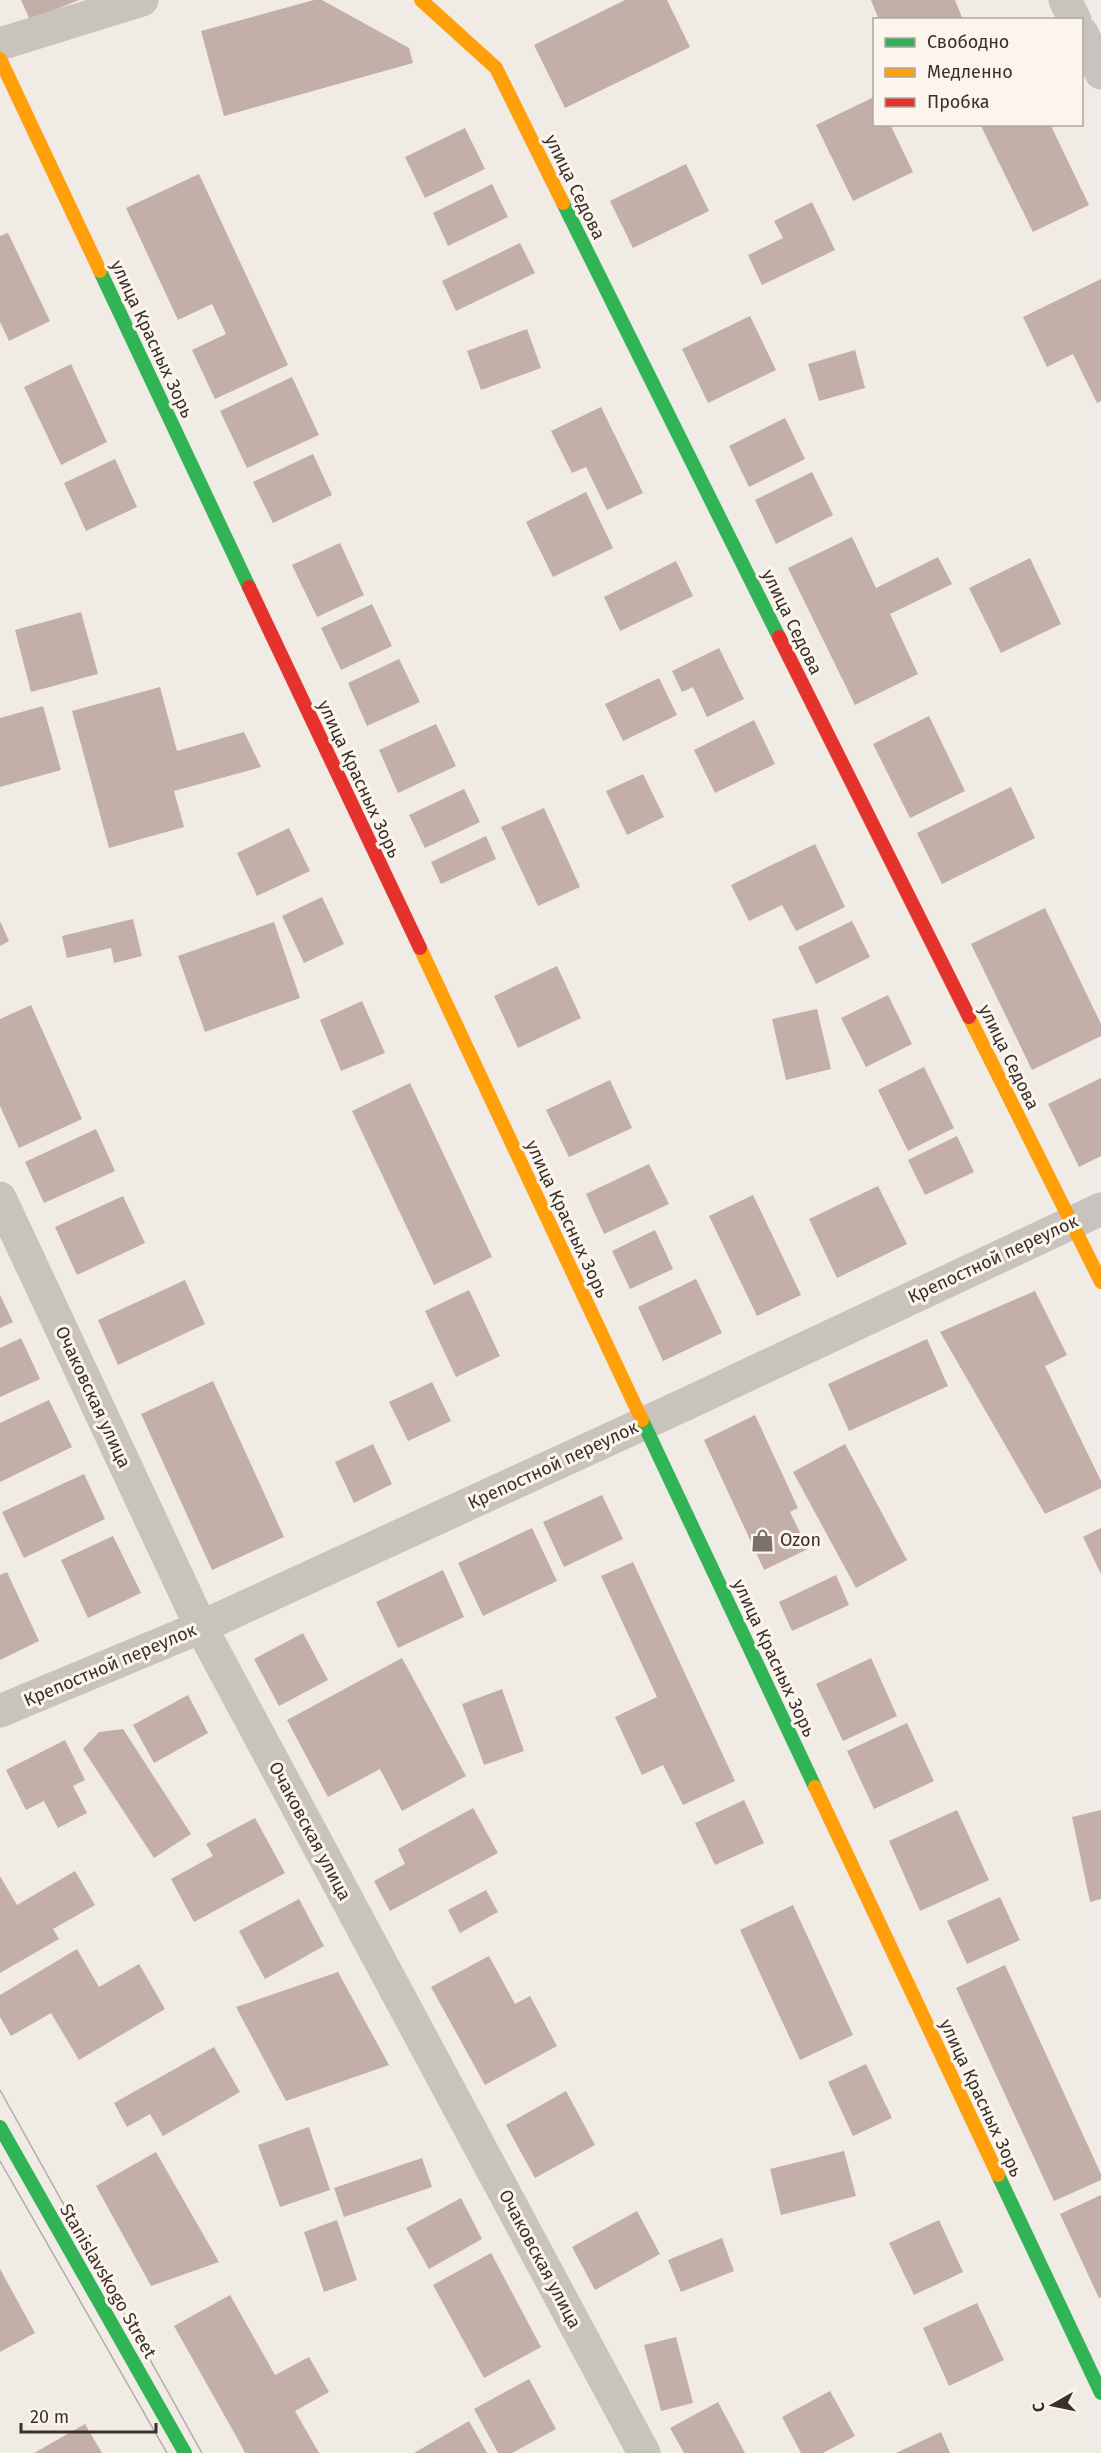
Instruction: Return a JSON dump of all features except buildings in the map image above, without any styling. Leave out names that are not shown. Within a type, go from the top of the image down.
[{"type":"street","points":[[0,44],[142,0]]},
{"type":"street","name":"улица Седова","points":[[421,0],[496,68],[1101,1282]]},
{"type":"street","points":[[1065,0],[1074,18]]},
{"type":"street","points":[[1083,35],[1101,73]]},
{"type":"street","name":"улица Красных Зорь","points":[[0,59],[1101,2393]]},
{"type":"street","name":"Очаковская улица","points":[[0,1198],[201,1627],[644,2453]]},
{"type":"street","name":"Крепостной переулок","points":[[0,1711],[201,1627],[1101,1209]]},
{"type":"street","name":"Stanislavskogo Street","points":[[0,2127],[185,2453]]},
{"type":"tram line","points":[[0,2090],[202,2453]]},
{"type":"tram line","points":[[0,2161],[167,2453]]},
{"type":"traffic: fast","points":[[563,203],[779,637]]},
{"type":"traffic: fast","points":[[100,271],[249,587]]},
{"type":"traffic: fast","points":[[642,1420],[815,1787]]},
{"type":"traffic: fast","points":[[0,2127],[185,2453]]},
{"type":"traffic: fast","points":[[998,2175],[1101,2393]]},
{"type":"traffic: slow","points":[[421,0],[496,68],[563,203]]},
{"type":"traffic: slow","points":[[0,59],[100,271]]},
{"type":"traffic: slow","points":[[420,948],[642,1420]]},
{"type":"traffic: slow","points":[[969,1017],[1101,1282]]},
{"type":"traffic: slow","points":[[815,1787],[998,2175]]},
{"type":"traffic: jam","points":[[249,587],[420,948]]},
{"type":"traffic: jam","points":[[779,637],[969,1017]]},
{"type":"place","name":"Ozon","points":[[762,1540]]}]
